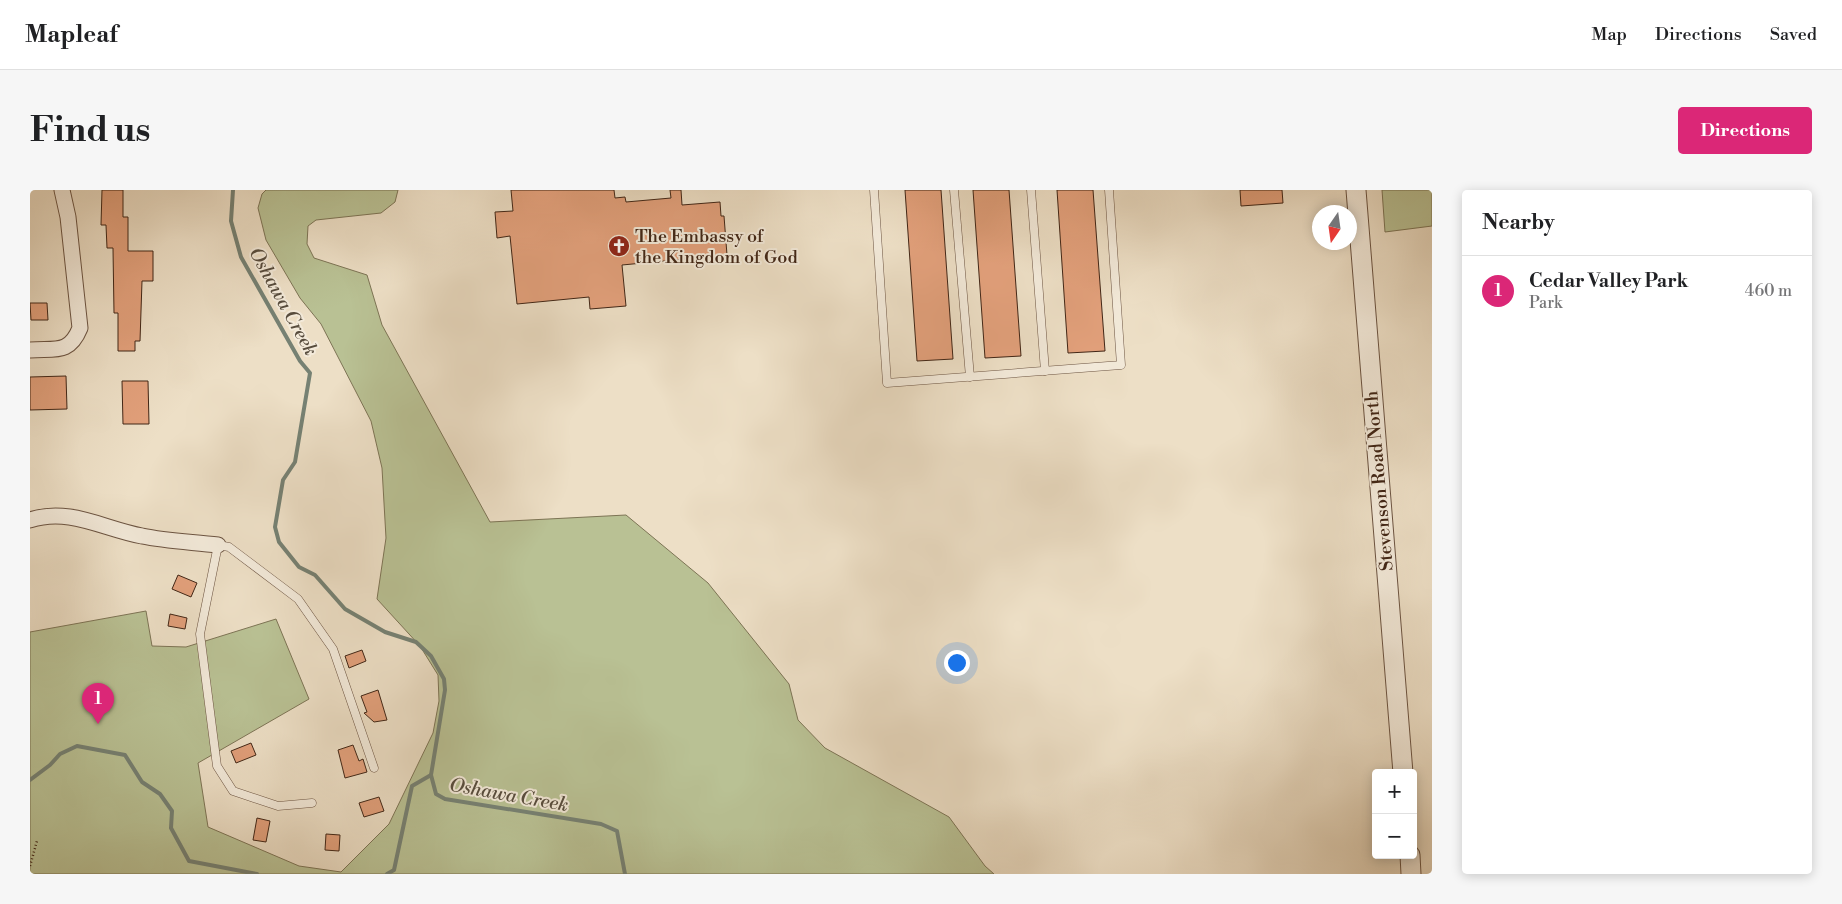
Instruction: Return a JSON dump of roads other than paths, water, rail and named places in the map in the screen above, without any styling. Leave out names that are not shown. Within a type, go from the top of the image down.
[{"type":"street","points":[[30,350],[67,348],[75,340],[80,328],[68,218],[62,190]]},
{"type":"street","name":"Stevenson Road North","points":[[1356,190],[1403,769]]},
{"type":"street","points":[[30,520],[39,517],[58,516],[88,519],[141,536],[218,544]]},
{"type":"street","points":[[1410,859],[1411,874]]},
{"type":"lane","points":[[874,190],[887,383],[1121,365],[1109,190]]},
{"type":"lane","points":[[954,190],[970,377]]},
{"type":"lane","points":[[1031,190],[1045,371]]},
{"type":"lane","points":[[312,802],[278,806],[233,791],[217,766],[200,634],[218,544],[229,547],[243,556],[298,598],[333,648],[374,768]]},
{"type":"waterway","name":"Oshawa Creek","points":[[233,190],[231,221],[241,257],[300,361],[310,373],[295,462],[283,480],[275,527],[279,542],[299,567],[315,575],[345,609],[385,632],[416,642],[431,656],[444,679],[445,690],[431,775],[436,794],[445,799],[601,824],[617,831],[625,874]]},
{"type":"waterway","points":[[30,780],[50,765],[60,754],[77,746],[125,755],[142,782],[160,794],[172,811],[171,828],[189,861],[257,874]]},
{"type":"waterway","points":[[387,874],[394,870],[412,786],[431,775]]},
{"type":"place","name":"The Embassy of the Kingdom of God","points":[[619,246]]},
{"type":"place","name":"Cedar Valley Park","points":[[98,724]]}]
